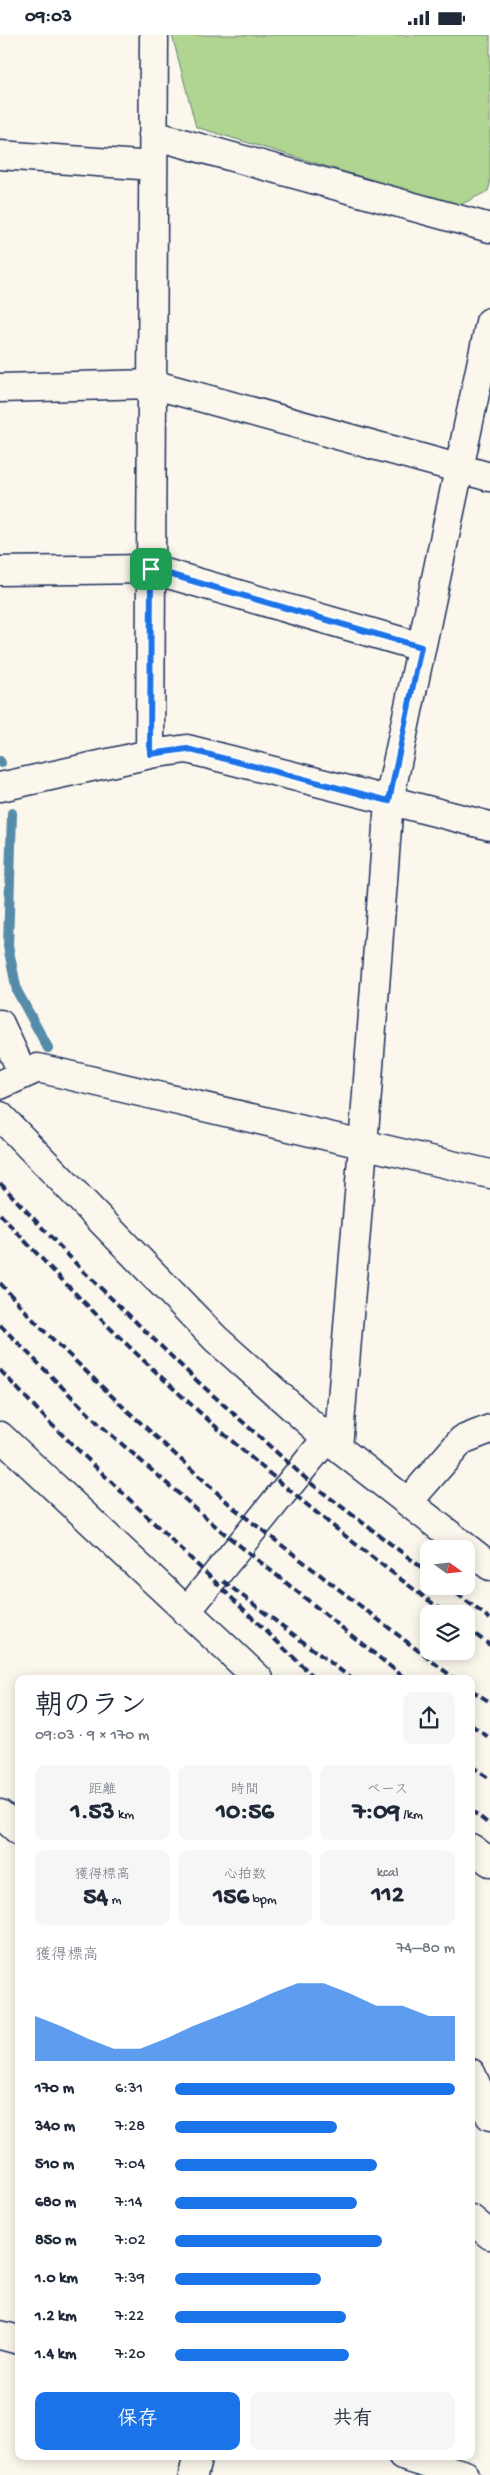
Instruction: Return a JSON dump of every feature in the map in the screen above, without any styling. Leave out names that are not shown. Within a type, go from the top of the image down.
[{"type":"street","points":[[150,754],[154,35]]},
{"type":"street","points":[[153,135],[490,229]]},
{"type":"street","points":[[0,155],[153,166]]},
{"type":"street","points":[[186,1612],[332,1443],[363,1146],[389,801],[490,322]]},
{"type":"street","points":[[0,387],[152,384],[490,477]]},
{"type":"street","points":[[0,571],[151,569],[421,647]]},
{"type":"street","points":[[0,787],[150,754],[187,749],[490,826]]},
{"type":"street","points":[[0,1024],[11,1079],[38,1068],[490,1175]]},
{"type":"street","points":[[0,1116],[216,1339],[332,1443],[490,1566]]},
{"type":"street","points":[[408,1502],[462,1440],[490,1429]]},
{"type":"street","points":[[0,1436],[255,1675]]},
{"type":"street","points":[[0,1814],[15,1827]]},
{"type":"street","points":[[475,1851],[490,1862]]},
{"type":"street","points":[[475,2061],[490,2067]]},
{"type":"street","points":[[475,2082],[490,2116]]},
{"type":"street","points":[[475,2222],[490,2235]]},
{"type":"street","points":[[0,2335],[15,2340]]},
{"type":"street","points":[[193,2475],[197,2460]]},
{"type":"street","points":[[415,2460],[465,2475]]},
{"type":"green space","points":[[172,35],[490,35],[490,184],[488,191],[458,206],[196,127]]},
{"type":"waterway","points":[[12,813],[8,946],[17,991],[48,1048]]},
{"type":"railway","points":[[0,1183],[83,1271],[195,1379],[313,1485],[420,1566]]},
{"type":"railway","points":[[0,1214],[104,1322],[214,1425],[328,1522],[435,1605]]},
{"type":"railway","points":[[0,1283],[40,1327],[119,1403],[235,1509],[450,1675]]},
{"type":"railway","points":[[0,1325],[99,1424],[219,1529],[401,1675]]},
{"type":"railway","points":[[0,1370],[49,1422],[312,1675]]},
{"type":"railway","points":[[223,1581],[347,1675]]},
{"type":"railway","points":[[459,1595],[490,1619]]},
{"type":"railway","points":[[475,1634],[490,1645]]},
{"type":"railway","points":[[475,1693],[490,1702]]},
{"type":"railway","points":[[475,1728],[490,1738]]},
{"type":"railway","points":[[475,1769],[490,1779]]},
{"type":"railway","points":[[475,1813],[490,1825]]},
{"type":"route","points":[[151,569],[421,647],[389,801],[187,749],[150,754],[151,569]]}]
